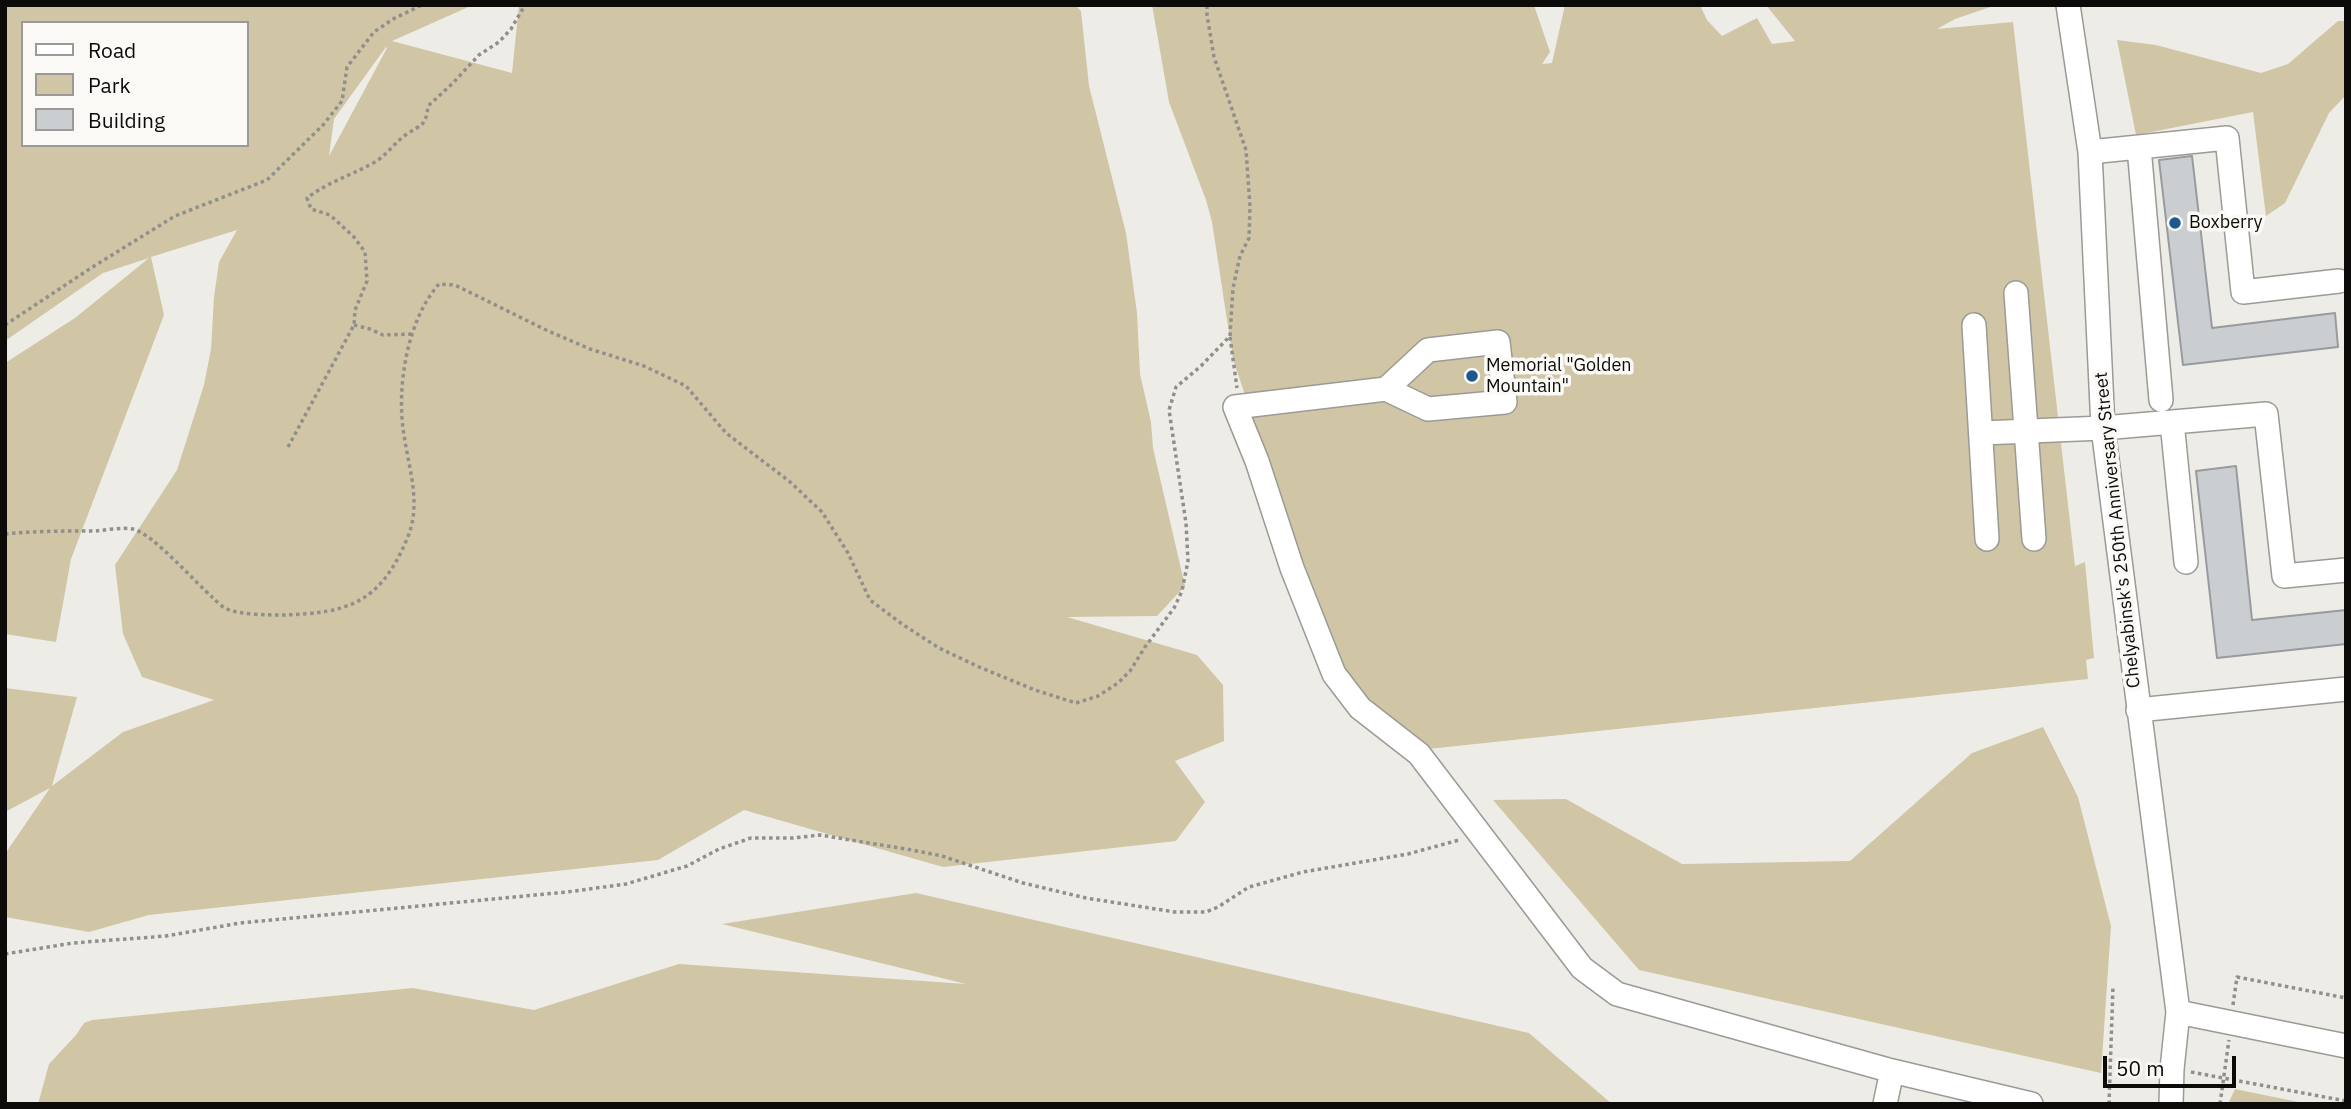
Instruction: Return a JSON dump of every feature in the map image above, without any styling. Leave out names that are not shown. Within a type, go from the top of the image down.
[{"type":"street","name":"Chelyabinsk's 250th Anniversary Street","points":[[2068,5],[2090,152],[2103,428],[2178,1012],[2171,1104]]},
{"type":"street","points":[[2090,152],[2227,138],[2244,292],[2339,281]]},
{"type":"street","points":[[2139,147],[2161,400]]},
{"type":"street","points":[[2016,293],[2034,539]]},
{"type":"street","points":[[1974,325],[1987,539]]},
{"type":"street","points":[[1386,389],[1428,350],[1498,342],[1505,402],[1428,409],[1386,389],[1235,407],[1257,461],[1292,568],[1334,674],[1360,708],[1419,754],[1582,968],[1617,993],[1892,1072],[2031,1104]]},
{"type":"street","points":[[1982,433],[2103,428],[2266,414],[2284,576],[2346,570]]},
{"type":"street","points":[[2172,422],[2186,562]]},
{"type":"street","points":[[2138,710],[2346,689]]},
{"type":"street","points":[[2178,1012],[2346,1046]]},
{"type":"street","points":[[1885,1104],[1892,1072]]},
{"type":"path","points":[[5,326],[175,216],[267,180],[323,125],[341,101],[346,67],[374,32],[422,5]]},
{"type":"path","points":[[288,447],[354,325],[355,310],[367,281],[365,252],[354,237],[330,215],[311,209],[307,198],[332,182],[374,162],[407,134],[421,127],[427,118],[428,106],[511,29],[525,5]]},
{"type":"path","points":[[1207,5],[1214,57],[1246,150],[1250,206],[1249,238],[1240,256],[1233,288],[1229,343],[1238,392],[1235,407]]},
{"type":"path","points":[[5,534],[134,529],[172,557],[225,609],[269,615],[310,614],[339,610],[359,602],[378,587],[392,569],[415,516],[401,402],[407,346],[427,297],[439,284],[455,285],[568,339],[644,366],[686,386],[726,433],[789,481],[822,512],[848,553],[870,600],[939,648],[1035,690],[1076,703],[1098,696],[1130,671],[1174,608],[1182,591],[1188,561],[1186,523],[1169,410],[1176,387],[1230,336]]},
{"type":"path","points":[[354,325],[383,335],[413,334]]},
{"type":"path","points":[[5,954],[73,943],[166,936],[240,923],[626,884],[687,866],[719,849],[751,838],[820,835],[942,856],[1023,883],[1086,898],[1175,912],[1206,912],[1249,887],[1303,872],[1408,854],[1480,834]]},
{"type":"path","points":[[2109,1104],[2113,986]]},
{"type":"path","points":[[2172,1069],[2346,1101]]},
{"type":"green space","points":[[5,5],[473,5],[392,41],[512,73],[519,5],[1075,5],[1081,11],[1089,86],[1126,233],[1137,313],[1140,374],[1151,422],[1153,448],[1185,586],[1157,616],[1067,617],[1197,655],[1223,685],[1224,741],[1175,761],[1205,802],[1176,841],[943,867],[744,810],[658,860],[149,915],[89,932],[5,917],[5,854],[50,788],[5,812],[5,688],[77,697],[52,786],[123,732],[214,700],[142,677],[123,634],[115,565],[177,470],[204,385],[211,349],[219,262],[237,230],[151,257],[164,315],[71,559],[56,642],[5,634],[5,363],[75,318],[149,258],[103,273],[5,341]],"holes":[[[387,48],[329,156],[334,119]]]},
{"type":"green space","points":[[1152,5],[1534,5],[1550,52],[1542,64],[1552,63],[1565,5],[1700,5],[1707,20],[1722,36],[1757,18],[1772,44],[1795,41],[1766,5],[1996,5],[1955,19],[1937,29],[2013,22],[2075,566],[2085,562],[2094,658],[2086,660],[2088,679],[1419,750],[1338,672],[1233,359],[1212,222],[1169,102]]},
{"type":"green space","points":[[2338,21],[2346,21],[2346,95],[2329,113],[2285,203],[2266,216],[2253,112],[2136,135],[2117,40],[2156,45],[2261,73],[2288,64]]},
{"type":"green space","points":[[2043,727],[2078,797],[2111,926],[2101,1073],[1639,970],[1493,800],[1566,799],[1682,864],[1850,861],[1972,753]]},
{"type":"green space","points":[[916,893],[1529,1033],[1612,1104],[38,1104],[49,1064],[84,1023],[92,1020],[413,988],[534,1010],[679,964],[966,984],[722,924]]},
{"type":"green space","points":[[2235,1089],[2308,1104],[2228,1104]]},
{"type":"building","points":[[2192,156],[2212,328],[2335,313],[2338,347],[2183,365],[2159,160]]},
{"type":"building","points":[[2236,466],[2252,620],[2346,610],[2346,644],[2217,658],[2196,471]]},
{"type":"place","name":"Boxberry","points":[[2175,223]]},
{"type":"place","name":"Memorial \"Golden Mountain\"","points":[[1472,376]]}]
